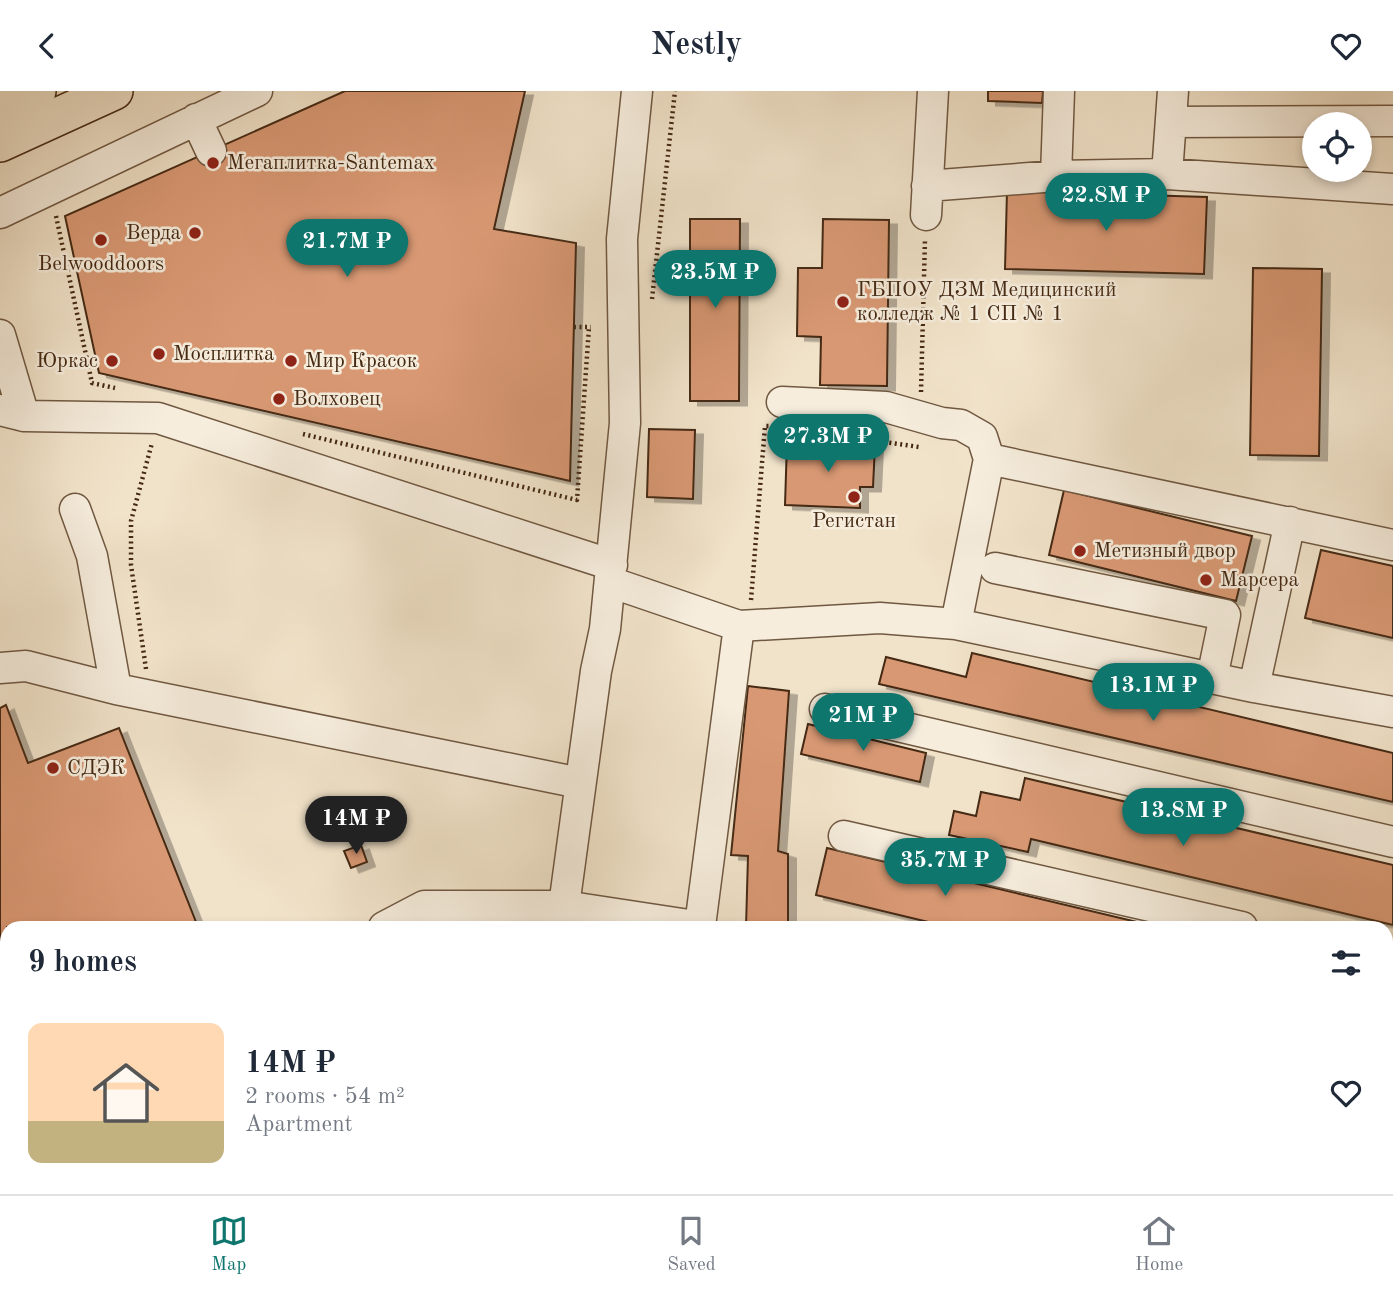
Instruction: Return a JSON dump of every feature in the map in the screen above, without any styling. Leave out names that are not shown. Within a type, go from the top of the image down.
[{"type":"main road","points":[[0,108],[37,91]]},
{"type":"main road","points":[[0,143],[114,91]]},
{"type":"street","points":[[0,213],[257,91]]},
{"type":"street","points":[[564,906],[611,574],[626,401],[622,239],[637,91]]},
{"type":"street","points":[[933,91],[927,201],[1056,176],[1167,174],[1393,189]]},
{"type":"street","points":[[1056,176],[1059,91]]},
{"type":"street","points":[[1167,174],[1173,91]]},
{"type":"street","points":[[196,119],[211,151]]},
{"type":"street","points":[[1171,122],[1393,121]]},
{"type":"street","points":[[0,335],[12,413],[159,418],[611,574],[744,625],[880,618],[956,624],[1254,687],[1393,712]]},
{"type":"street","points":[[780,415],[886,407],[961,425],[982,437],[989,459],[956,624]]},
{"type":"street","points":[[989,459],[1393,545]]},
{"type":"street","points":[[75,509],[92,556],[117,689]]},
{"type":"street","points":[[1254,687],[1290,522]]},
{"type":"street","points":[[995,568],[1225,615],[1212,678]]},
{"type":"street","points":[[702,921],[744,625]]},
{"type":"street","points":[[0,668],[26,666],[117,689],[580,783]]},
{"type":"street","points":[[825,709],[1393,842]]},
{"type":"street","points":[[844,836],[1216,921]]},
{"type":"street","points":[[395,921],[424,906],[564,906],[662,921]]},
{"type":"path","points":[[920,417],[927,201]]},
{"type":"path","points":[[55,209],[92,383],[119,390]]},
{"type":"path","points":[[298,433],[577,500],[589,327]]},
{"type":"path","points":[[744,625],[765,426],[780,415]]},
{"type":"path","points":[[149,695],[131,565],[131,521],[159,418]]},
{"type":"path","points":[[818,433],[924,448]]},
{"type":"building","points":[[345,91],[525,91],[494,229],[576,243],[570,481],[99,373],[65,216]]},
{"type":"building","points":[[988,91],[1043,91],[1042,103],[988,101]]},
{"type":"building","points":[[1007,191],[1207,197],[1204,274],[1005,269]]},
{"type":"building","points":[[690,219],[740,219],[739,401],[690,401]]},
{"type":"building","name":"ГБПОУ ДЗМ Медицинский колледж № 1 СП № 1","points":[[823,219],[889,220],[887,386],[820,385],[821,337],[797,336],[798,268],[822,268]]},
{"type":"building","points":[[1253,268],[1322,269],[1319,456],[1250,455]]},
{"type":"building","points":[[649,429],[695,430],[693,499],[647,497]]},
{"type":"building","points":[[787,442],[875,445],[873,487],[860,487],[860,508],[785,505]]},
{"type":"building","points":[[1064,490],[1252,536],[1236,601],[1049,555]]},
{"type":"building","points":[[1321,550],[1393,566],[1393,638],[1305,618]]},
{"type":"building","points":[[972,653],[1393,753],[1393,802],[879,684],[886,657],[966,677]]},
{"type":"building","points":[[748,686],[789,691],[778,851],[788,854],[788,921],[746,921],[748,856],[731,855]]},
{"type":"building","points":[[6,705],[28,763],[119,728],[196,921],[0,921],[0,708]]},
{"type":"building","points":[[808,724],[926,753],[920,782],[801,754]]},
{"type":"building","points":[[1025,778],[1393,865],[1393,921],[1376,921],[1031,839],[1028,852],[949,835],[954,811],[976,816],[981,792],[1020,800]]},
{"type":"building","points":[[361,845],[367,862],[351,868],[344,851]]},
{"type":"building","points":[[827,848],[1133,921],[924,921],[816,895]]},
{"type":"place","name":"Мегаплитка-Santemax","points":[[213,163]]},
{"type":"place","name":"Верда","points":[[195,233]]},
{"type":"place","name":"Belwooddoors","points":[[101,240]]},
{"type":"place","name":"ГБПОУ ДЗМ Медицинский колледж № 1 СП № 1","points":[[843,302]]},
{"type":"place","name":"Мосплитка","points":[[159,354]]},
{"type":"place","name":"Юркас","points":[[112,361]]},
{"type":"place","name":"Мир Красок","points":[[291,361]]},
{"type":"place","name":"Волховец","points":[[279,399]]},
{"type":"place","name":"Регистан","points":[[854,497]]},
{"type":"place","name":"Метизный двор","points":[[1080,551]]},
{"type":"place","name":"Марсера","points":[[1206,580]]},
{"type":"place","name":"СДЭК","points":[[53,768]]}]
